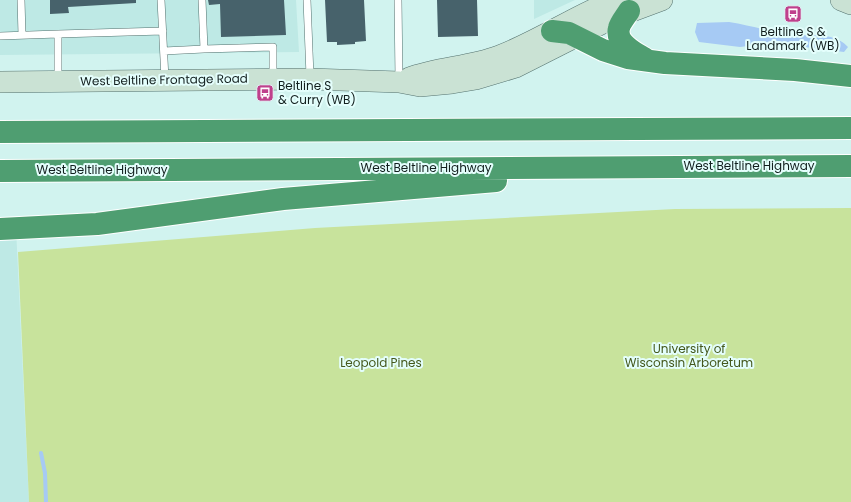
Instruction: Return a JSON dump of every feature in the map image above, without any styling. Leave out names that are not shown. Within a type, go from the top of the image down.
[{"type":"highway","points":[[622,6],[619,28],[622,43],[647,60]]},
{"type":"highway","points":[[552,31],[577,36],[603,50],[628,58],[665,63],[795,70],[851,76]]},
{"type":"highway","points":[[0,132],[851,128]]},
{"type":"highway","name":"West Beltline Highway","points":[[0,171],[851,166]]},
{"type":"highway","points":[[0,229],[97,224],[283,199],[350,192],[685,167]]},
{"type":"street","name":"West Beltline Frontage Road","points":[[400,82],[427,71],[457,67],[497,57],[527,44],[574,18],[622,6],[662,0]]},
{"type":"street","points":[[841,0],[851,4]]},
{"type":"street","name":"West Beltline Frontage Road","points":[[0,82],[310,78],[400,82],[420,86],[476,79],[516,66],[577,36],[622,6]]},
{"type":"lane","points":[[21,0],[22,35]]},
{"type":"lane","points":[[161,0],[165,80]]},
{"type":"lane","points":[[202,0],[204,49]]},
{"type":"lane","points":[[307,0],[310,78]]},
{"type":"lane","points":[[398,0],[400,82]]},
{"type":"lane","points":[[0,36],[163,31]]},
{"type":"lane","points":[[58,34],[58,81]]},
{"type":"lane","points":[[164,51],[273,46],[273,79]]},
{"type":"shaded area","points":[[0,0],[296,0],[299,52],[0,55]]},
{"type":"shaded area","points":[[534,0],[575,0],[534,19]]},
{"type":"shaded area","points":[[729,22],[784,34],[826,36],[841,41],[848,47],[844,52],[773,43],[740,47],[699,42],[695,32],[697,23]]},
{"type":"shaded area","points":[[16,228],[29,502],[0,502],[0,229]]},
{"type":"green space","name":"University of Wisconsin Arboretum","points":[[851,208],[851,502],[29,502],[18,252],[315,228],[675,209]]},
{"type":"building","points":[[50,0],[136,0],[136,3],[68,7],[69,13],[50,14]]},
{"type":"building","points":[[208,0],[284,0],[286,35],[221,37],[220,4],[209,5]]},
{"type":"building","points":[[325,0],[364,0],[366,41],[355,42],[355,44],[337,45],[337,42],[327,42]]},
{"type":"building","points":[[437,0],[477,0],[478,36],[438,37]]},
{"type":"waterway","points":[[41,453],[45,473],[46,502]]},
{"type":"place","name":"Beltline S & Landmark (WB)","points":[[793,14]]},
{"type":"place","name":"Beltline S & Curry (WB)","points":[[265,93]]},
{"type":"park label","name":"Leopold Pines","points":[[381,363]]}]
